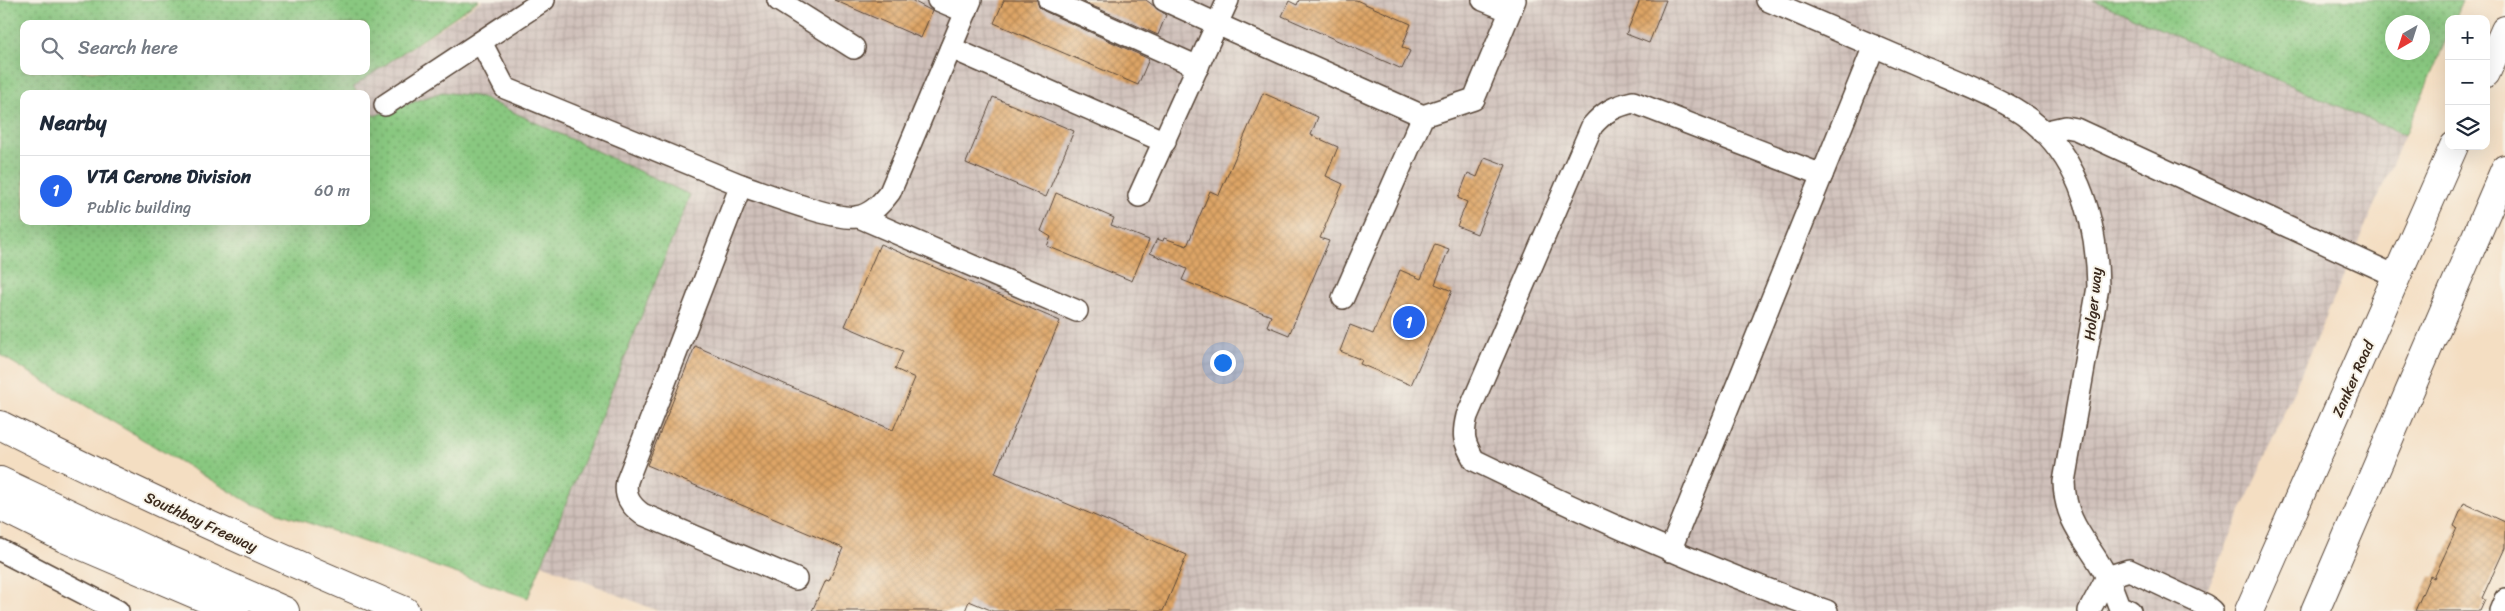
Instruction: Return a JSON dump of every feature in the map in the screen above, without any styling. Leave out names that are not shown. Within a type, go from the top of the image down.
[{"type":"main road","points":[[2490,64],[2505,30]]},
{"type":"main road","name":"Zanker Road","points":[[2249,611],[2398,277],[2452,150]]},
{"type":"main road","points":[[2314,611],[2505,170]]},
{"type":"main road","name":"Southbay Freeway","points":[[0,426],[100,476],[243,542],[404,611]]},
{"type":"main road","points":[[0,481],[149,552],[285,611]]},
{"type":"main road","points":[[0,506],[64,538],[235,611]]},
{"type":"lane","points":[[385,105],[544,0]]},
{"type":"lane","points":[[778,0],[854,48]]},
{"type":"lane","points":[[859,217],[876,208],[890,192],[969,6],[938,0]]},
{"type":"lane","points":[[1049,0],[1198,67]]},
{"type":"lane","points":[[1164,0],[1423,116],[1474,99],[1513,6],[1483,0]]},
{"type":"lane","points":[[1139,196],[1228,0]]},
{"type":"lane","name":"Holger way","points":[[1767,0],[2014,108],[2055,144],[2072,170],[2085,197],[2095,241],[2098,287],[2064,482],[2065,500],[2070,518],[2107,578]]},
{"type":"lane","points":[[481,42],[505,88],[741,185],[839,217],[859,217],[1077,311]]},
{"type":"lane","points":[[1670,551],[1874,46]]},
{"type":"lane","points":[[951,48],[1165,142]]},
{"type":"lane","points":[[1822,175],[1633,102],[1626,103],[1602,114],[1592,126],[1467,416],[1463,432],[1466,444],[1474,460],[1670,551],[1760,588],[1827,611]]},
{"type":"lane","points":[[1344,298],[1423,116]]},
{"type":"lane","points":[[2043,132],[2064,127],[2076,129],[2398,277]]},
{"type":"lane","points":[[741,185],[625,490],[628,500],[642,514],[796,579]]},
{"type":"lane","points":[[0,554],[118,611]]},
{"type":"lane","points":[[2089,611],[2107,578],[2129,570],[2206,606],[2212,611]]},
{"type":"lane","points":[[2107,578],[2119,606],[2130,611]]},
{"type":"lane","points":[[2500,611],[2505,599]]},
{"type":"shaded area","points":[[482,0],[2463,0],[2457,15],[2445,15],[2445,42],[2198,611],[658,611],[542,564],[690,195],[442,92],[374,116],[370,111],[370,90],[355,90],[353,87]]},
{"type":"green space","points":[[0,0],[479,0],[353,87],[355,90],[20,90],[20,225],[370,225],[370,111],[374,116],[442,92],[481,97],[690,195],[528,598],[250,503],[0,355]]},
{"type":"green space","points":[[2093,0],[2463,0],[2457,15],[2445,15],[2445,42],[2405,135]]},
{"type":"building","points":[[834,0],[911,0],[932,11],[921,38]]},
{"type":"building","points":[[1004,0],[1037,0],[1039,7],[1044,11],[1149,59],[1138,85],[994,23]]},
{"type":"building","points":[[1079,0],[1146,0],[1166,15],[1158,35]]},
{"type":"building","points":[[1299,0],[1356,0],[1411,24],[1402,47],[1410,51],[1402,69],[1282,16],[1289,1],[1297,5]]},
{"type":"building","points":[[1640,0],[1666,0],[1649,43],[1626,34]]},
{"type":"building","points":[[1263,93],[1318,117],[1311,135],[1338,147],[1326,176],[1343,184],[1320,238],[1329,241],[1289,335],[1267,326],[1271,316],[1182,280],[1187,269],[1150,253],[1157,239],[1163,241],[1164,238],[1187,246],[1210,191],[1219,195]]},
{"type":"building","points":[[993,97],[1074,131],[1046,197],[966,163]]},
{"type":"building","points":[[1485,157],[1506,165],[1477,234],[1457,226],[1467,202],[1458,198],[1468,173],[1477,177]]},
{"type":"building","points":[[1056,193],[1114,218],[1111,225],[1149,240],[1132,281],[1047,246],[1051,237],[1041,231]]},
{"type":"building","points":[[880,244],[1060,321],[995,473],[1187,555],[1163,611],[993,611],[969,601],[965,611],[812,611],[826,580],[829,581],[843,548],[647,465],[695,346],[893,430],[915,378],[895,369],[903,351],[845,326]]},
{"type":"building","points":[[1435,244],[1449,249],[1435,284],[1452,291],[1411,385],[1360,364],[1362,360],[1340,351],[1350,325],[1373,334],[1400,270],[1421,279]]},
{"type":"building","points":[[2464,503],[2505,522],[2505,548],[2482,598],[2485,600],[2480,611],[2415,611],[2430,576],[2434,578],[2457,528],[2454,526]]},
{"type":"place","name":"VTA Cerone Division","points":[[1409,322]]}]
